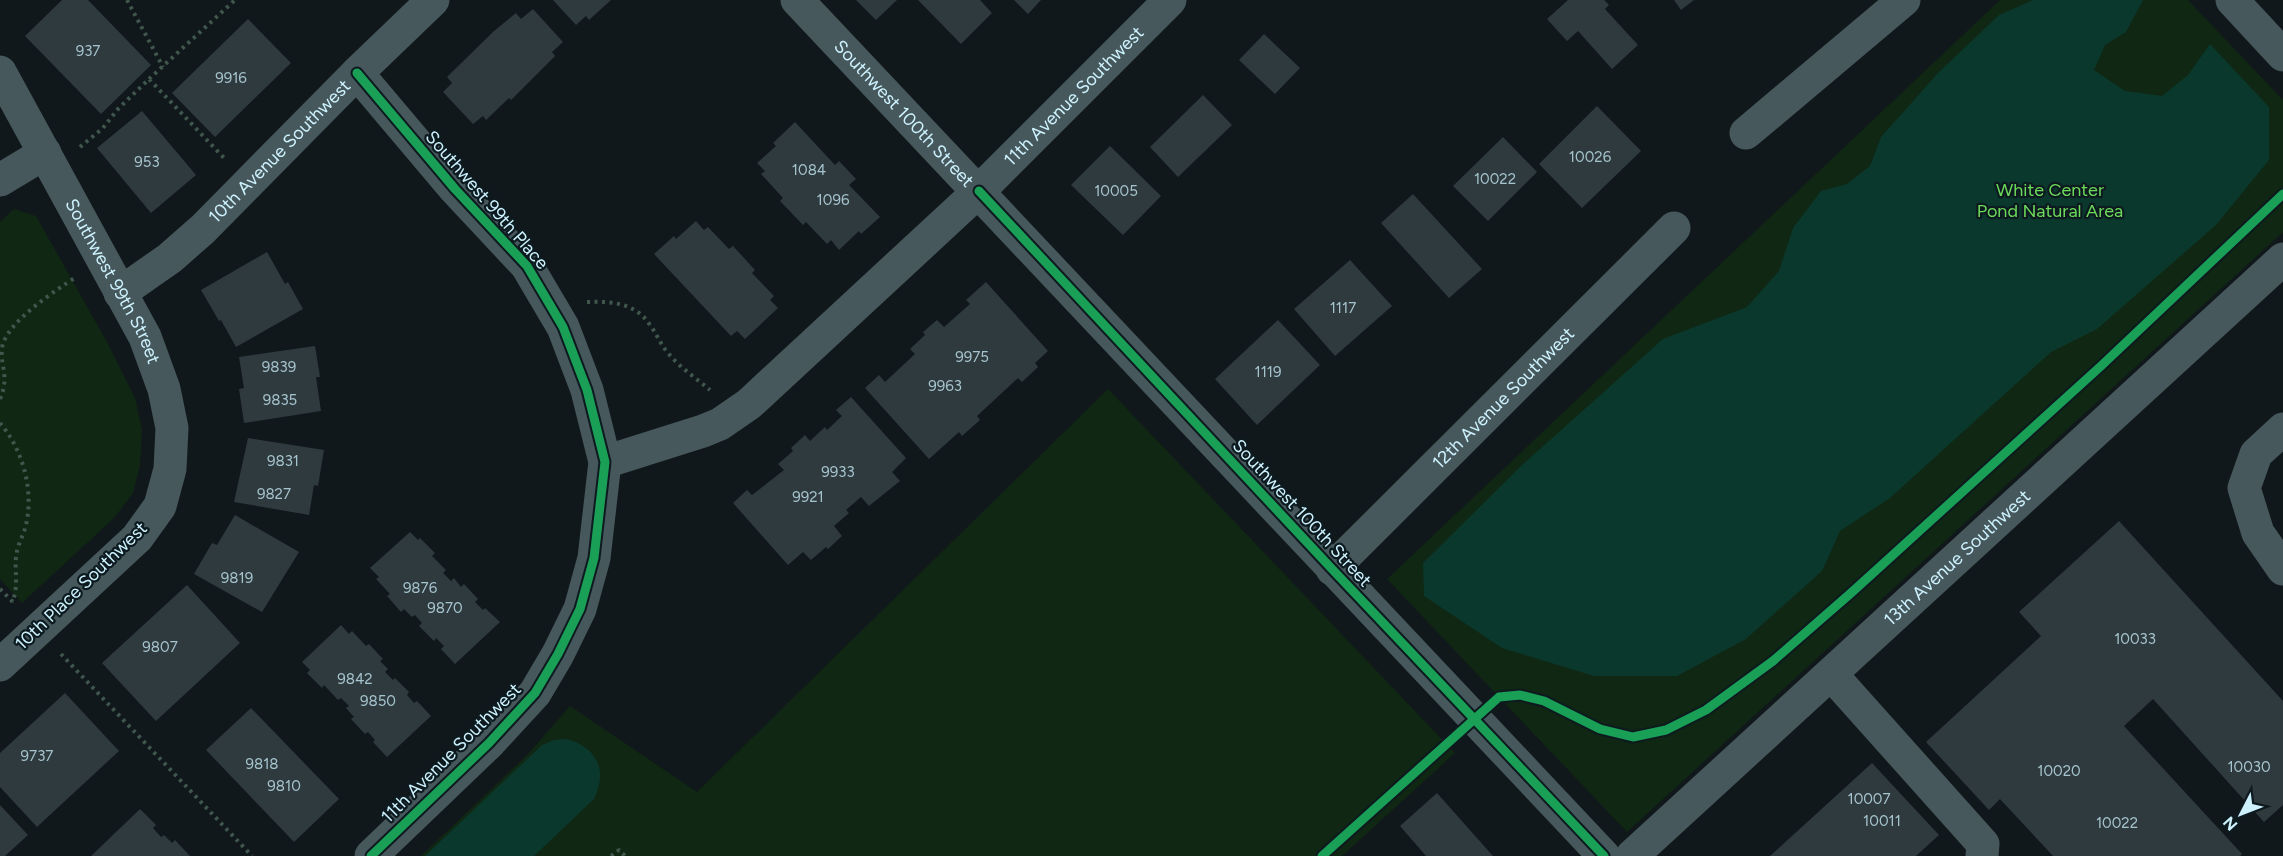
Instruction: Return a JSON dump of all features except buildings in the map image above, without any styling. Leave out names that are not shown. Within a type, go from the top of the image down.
[{"type":"street","name":"10th Avenue Southwest","points":[[120,293],[170,258],[203,229],[357,73],[433,0]]},
{"type":"street","name":"Southwest 100th Street","points":[[797,0],[1604,856]]},
{"type":"street","name":"11th Avenue Southwest","points":[[371,856],[489,743],[535,693],[553,664],[580,609],[594,558],[605,462],[703,431],[720,424],[749,404],[979,191],[1170,0]]},
{"type":"street","points":[[1746,133],[1904,0]]},
{"type":"street","points":[[2232,0],[2283,55]]},
{"type":"street","name":"Southwest 99th Street","points":[[0,72],[145,337],[164,389],[172,428],[170,469],[160,506]]},
{"type":"street","name":"Southwest 99th Place","points":[[357,73],[455,189],[527,266],[563,327],[587,390],[605,462]]},
{"type":"street","points":[[0,180],[45,153]]},
{"type":"street","name":"12th Avenue Southwest","points":[[1332,569],[1674,228]]},
{"type":"street","name":"13th Avenue Southwest","points":[[1632,856],[2283,259]]},
{"type":"street","points":[[2283,429],[2256,454],[2244,488],[2258,533],[2283,569]]},
{"type":"street","name":"10th Place Southwest","points":[[0,665],[137,538],[160,506]]},
{"type":"street","points":[[1831,674],[1983,844],[1982,856]]},
{"type":"path","points":[[127,0],[163,67]]},
{"type":"path","points":[[79,148],[103,128],[118,109],[235,0]]},
{"type":"path","points":[[149,79],[229,164]]},
{"type":"path","points":[[0,399],[6,380],[2,348],[11,329],[40,303],[82,274]]},
{"type":"path","points":[[584,302],[624,305],[639,312],[650,324],[668,354],[717,397]]},
{"type":"path","points":[[0,423],[19,452],[26,476],[29,500],[27,524],[17,552],[18,584],[12,602],[0,589]]},
{"type":"path","points":[[57,650],[252,856]]},
{"type":"path","points":[[611,856],[619,850],[625,856]]},
{"type":"green space","name":"White Center Pond Natural Area","points":[[2000,0],[2188,0],[2283,100],[2283,232],[1627,832],[1387,579]]},
{"type":"green space","points":[[14,209],[36,216],[107,342],[135,398],[142,430],[140,465],[133,493],[114,518],[22,603],[0,579],[0,222]]},
{"type":"green space","points":[[1108,389],[1455,753],[1342,856],[421,856],[528,754],[570,706],[697,792]]},
{"type":"shaded area","name":"White Center Pond Natural Area","points":[[2033,0],[2143,0],[2126,32],[2105,45],[2094,70],[2125,91],[2162,96],[2188,75],[2210,44],[2269,107],[2269,160],[2216,225],[2097,329],[2051,352],[1890,498],[1840,531],[1822,571],[1746,639],[1677,676],[1594,676],[1502,648],[1424,596],[1423,563],[1522,465],[1663,339],[1747,307],[1779,271],[1793,228],[1821,191],[1847,184],[1870,166],[1881,137],[1938,73],[1999,15]]},
{"type":"shaded area","points":[[566,739],[585,748],[597,761],[600,779],[598,788],[594,799],[534,856],[425,856],[542,745],[554,740]]},
{"type":"cycle path","points":[[357,73],[455,189],[527,266],[563,327],[587,390],[605,462],[594,558],[580,609],[558,654],[535,693],[489,743],[371,856]]},
{"type":"cycle path","points":[[979,191],[1604,856]]},
{"type":"cycle path","points":[[1322,856],[1499,697],[1520,695],[1544,701],[1600,729],[1633,737],[1666,730],[1706,710],[1773,661],[1851,593],[2101,366],[2283,194]]}]
